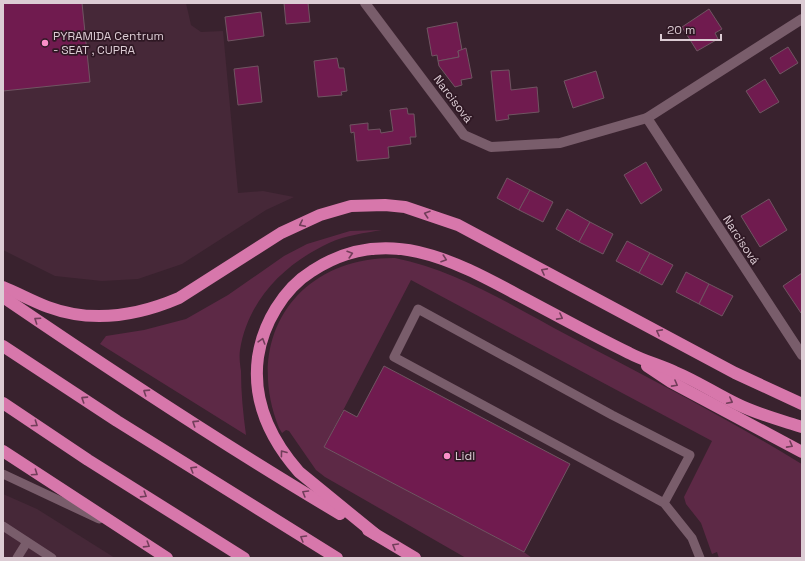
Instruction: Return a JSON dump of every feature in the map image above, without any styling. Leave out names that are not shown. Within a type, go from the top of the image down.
[{"type":"highway","points":[[3,287],[48,307],[72,313],[101,316],[134,312],[179,298],[281,233],[320,215],[351,206],[385,205],[405,207],[458,225],[735,373],[802,404]]},
{"type":"highway","points":[[374,534],[299,472],[288,460],[271,434],[260,405],[257,367],[266,328],[287,293],[306,275],[332,260],[363,250],[392,248],[424,252],[459,264],[631,355],[671,382],[802,452]]},
{"type":"highway","points":[[3,297],[78,348],[280,478],[415,558]]},
{"type":"highway","points":[[3,346],[117,421],[337,558]]},
{"type":"highway","points":[[631,355],[676,372],[737,404],[802,427]]},
{"type":"highway","points":[[3,402],[88,460],[244,558]]},
{"type":"highway","points":[[3,452],[167,558]]},
{"type":"street","name":"Narcisová","points":[[365,3],[464,135],[491,147],[560,143],[648,118],[802,19]]},
{"type":"street","name":"Narcisová","points":[[648,118],[802,355]]},
{"type":"lane","points":[[664,503],[690,455],[612,415],[418,309],[394,356],[664,503],[692,538],[700,558]]},
{"type":"lane","points":[[3,474],[126,532]]},
{"type":"lane","points":[[3,526],[52,558]]},
{"type":"lane","points":[[17,558],[27,542]]},
{"type":"shaded area","points":[[3,3],[186,3],[191,25],[201,32],[223,31],[238,193],[263,191],[294,197],[266,210],[182,264],[138,279],[102,281],[55,276],[3,250]]},
{"type":"shaded area","points":[[382,230],[342,238],[313,252],[283,273],[260,300],[251,315],[244,332],[240,353],[242,403],[246,435],[100,344],[106,336],[144,330],[186,319],[228,295],[284,256],[307,244],[350,231]]},
{"type":"shaded area","points":[[395,258],[441,271],[485,291],[686,398],[802,464],[802,558],[719,558],[717,552],[712,554],[701,523],[686,504],[684,497],[712,441],[411,280],[324,447],[524,552],[532,558],[466,558],[325,477],[316,470],[289,431],[286,430],[282,433],[279,428],[270,395],[268,363],[274,334],[287,309],[306,288],[330,271],[360,261]]},
{"type":"shaded area","points":[[3,494],[37,509],[115,558],[3,558]]},
{"type":"building","name":"PYRAMIDA Centrum - SEAT , CUPRA","points":[[3,3],[82,3],[90,82],[3,91]]},
{"type":"building","points":[[284,3],[308,3],[310,22],[286,24]]},
{"type":"building","points":[[709,9],[722,29],[715,33],[718,39],[697,51],[682,27]]},
{"type":"building","points":[[261,12],[264,36],[228,41],[225,17]]},
{"type":"building","points":[[457,22],[462,50],[458,51],[459,57],[438,61],[437,55],[432,56],[427,28]]},
{"type":"building","points":[[788,47],[798,63],[780,74],[770,58]]},
{"type":"building","points":[[466,48],[472,78],[461,80],[462,85],[455,87],[439,66],[438,61],[459,57],[458,51]]},
{"type":"building","points":[[337,58],[339,68],[344,68],[347,91],[341,92],[342,95],[318,97],[314,61]]},
{"type":"building","points":[[258,66],[262,102],[238,105],[234,69]]},
{"type":"building","points":[[509,70],[511,90],[537,87],[539,112],[508,115],[509,119],[496,121],[491,71]]},
{"type":"building","points":[[596,71],[604,98],[573,108],[564,81]]},
{"type":"building","points":[[765,79],[779,102],[760,113],[746,91]]},
{"type":"building","points":[[407,108],[408,114],[414,114],[416,137],[410,137],[411,144],[388,147],[389,158],[357,161],[354,132],[351,133],[350,125],[368,123],[368,130],[380,129],[381,133],[393,131],[390,110]]},
{"type":"building","points":[[646,162],[662,190],[641,204],[624,175]]},
{"type":"building","points":[[507,178],[530,190],[519,210],[497,198]]},
{"type":"building","points":[[530,190],[553,202],[543,222],[519,210]]},
{"type":"building","points":[[769,199],[787,230],[760,247],[741,216]]},
{"type":"building","points":[[567,209],[590,222],[579,242],[556,229]]},
{"type":"building","points":[[590,222],[613,234],[603,254],[579,242]]},
{"type":"building","points":[[627,241],[650,253],[639,273],[616,261]]},
{"type":"building","points":[[650,253],[673,265],[662,285],[639,273]]},
{"type":"building","points":[[686,272],[709,284],[699,304],[676,292]]},
{"type":"building","points":[[802,273],[802,312],[801,313],[783,286]]},
{"type":"building","points":[[709,284],[733,296],[722,316],[699,304]]},
{"type":"building","name":"Lidl","points":[[384,366],[570,464],[524,552],[324,447],[344,410],[357,417]]},
{"type":"place","name":"PYRAMIDA Centrum - SEAT , CUPRA","points":[[45,43]]},
{"type":"place","name":"Lidl","points":[[447,456]]}]
